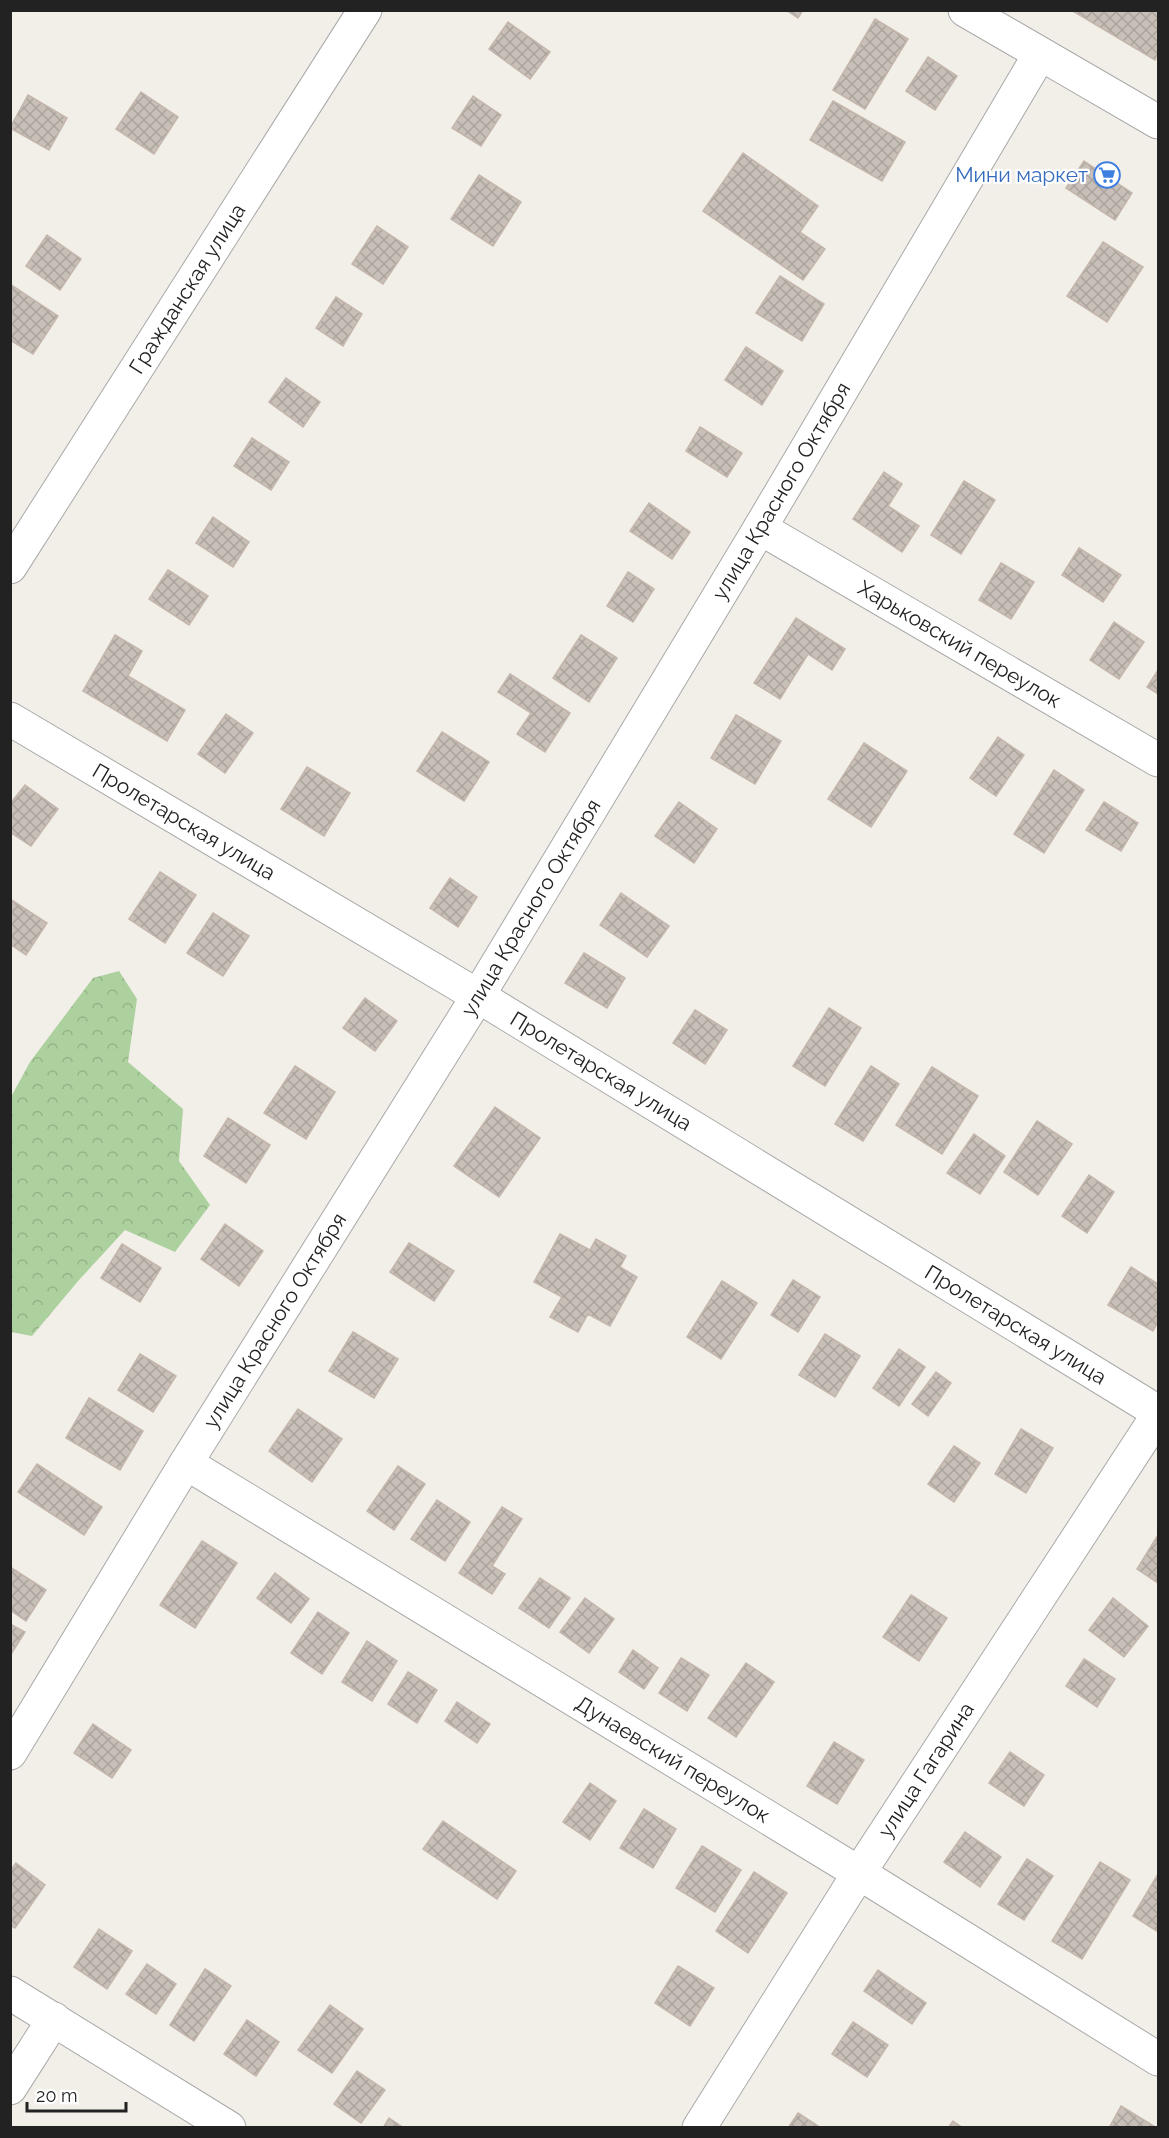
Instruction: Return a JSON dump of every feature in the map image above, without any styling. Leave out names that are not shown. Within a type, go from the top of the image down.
[{"type":"street","name":"Гражданская улица","points":[[10,567],[365,10]]},
{"type":"street","points":[[965,10],[1158,122]]},
{"type":"street","name":"улица Красного Октября","points":[[10,1753],[186,1463],[478,996],[760,528],[1040,54]]},
{"type":"street","name":"Харьковский переулок","points":[[760,528],[1158,760]]},
{"type":"street","name":"Пролетарская улица","points":[[10,719],[478,996],[1158,1413]]},
{"type":"street","name":"улица Гагарина","points":[[699,2127],[859,1873],[1158,1413]]},
{"type":"street","name":"Дунаевский переулок","points":[[186,1463],[859,1873],[1158,2059]]},
{"type":"street","points":[[10,1993],[229,2127]]},
{"type":"street","points":[[10,2088],[54,2019]]},
{"type":"green space","points":[[119,971],[137,999],[128,1062],[183,1109],[179,1161],[210,1205],[175,1252],[125,1230],[32,1336],[11,1332],[11,1097],[30,1062],[93,978]]},
{"type":"building","points":[[786,10],[803,10],[798,18]]},
{"type":"building","points":[[1071,10],[1158,10],[1158,54],[1155,60]]},
{"type":"building","points":[[875,19],[908,39],[865,109],[833,90]]},
{"type":"building","points":[[508,22],[550,52],[530,79],[489,49]]},
{"type":"building","points":[[928,57],[957,76],[935,110],[906,91]]},
{"type":"building","points":[[141,92],[178,117],[154,154],[116,129]]},
{"type":"building","points":[[28,95],[67,118],[49,150],[10,128]]},
{"type":"building","points":[[473,96],[501,115],[481,146],[452,128]]},
{"type":"building","points":[[833,101],[905,142],[882,181],[810,140]]},
{"type":"building","points":[[743,153],[818,206],[800,232],[825,249],[803,280],[703,211]]},
{"type":"building","points":[[1084,161],[1132,193],[1115,220],[1066,188]]},
{"type":"building","points":[[479,175],[521,202],[493,246],[451,219]]},
{"type":"building","points":[[377,226],[408,247],[383,284],[352,264]]},
{"type":"building","points":[[47,235],[81,259],[60,290],[26,266]]},
{"type":"building","points":[[1103,242],[1143,267],[1107,322],[1067,296]]},
{"type":"building","points":[[780,276],[824,304],[802,341],[756,313]]},
{"type":"building","points":[[10,284],[58,316],[33,354],[10,340]]},
{"type":"building","points":[[336,297],[362,314],[343,346],[316,328]]},
{"type":"building","points":[[746,347],[783,371],[762,405],[725,380]]},
{"type":"building","points":[[286,378],[320,402],[303,427],[269,402]]},
{"type":"building","points":[[700,427],[742,453],[727,477],[686,451]]},
{"type":"building","points":[[252,438],[289,462],[271,490],[234,466]]},
{"type":"building","points":[[884,472],[902,484],[888,506],[919,526],[902,552],[853,519]]},
{"type":"building","points":[[964,481],[995,500],[961,554],[931,535]]},
{"type":"building","points":[[649,503],[690,532],[672,559],[630,531]]},
{"type":"building","points":[[213,517],[249,542],[233,567],[196,543]]},
{"type":"building","points":[[1079,548],[1121,575],[1103,602],[1062,575]]},
{"type":"building","points":[[1001,563],[1034,582],[1011,619],[979,600]]},
{"type":"building","points":[[168,570],[208,596],[189,625],[149,599]]},
{"type":"building","points":[[628,572],[654,589],[633,622],[607,606]]},
{"type":"building","points":[[796,618],[845,649],[832,670],[808,654],[780,699],[754,683]]},
{"type":"building","points":[[1114,622],[1144,642],[1119,679],[1090,660]]},
{"type":"building","points":[[115,635],[142,651],[128,676],[185,710],[167,741],[83,691]]},
{"type":"building","points":[[581,635],[617,658],[589,702],[553,678]]},
{"type":"building","points":[[1158,670],[1158,694],[1147,687]]},
{"type":"building","points":[[510,674],[570,713],[545,752],[517,734],[531,713],[498,692]]},
{"type":"building","points":[[226,714],[253,733],[225,773],[198,754]]},
{"type":"building","points":[[736,715],[781,741],[755,784],[711,758]]},
{"type":"building","points":[[442,732],[489,762],[464,801],[417,771]]},
{"type":"building","points":[[998,737],[1024,755],[996,796],[970,778]]},
{"type":"building","points":[[864,743],[907,771],[871,827],[828,799]]},
{"type":"building","points":[[307,767],[350,793],[324,836],[281,809]]},
{"type":"building","points":[[1054,770],[1084,790],[1044,853],[1014,834]]},
{"type":"building","points":[[25,785],[58,809],[31,846],[10,832],[10,804]]},
{"type":"building","points":[[679,802],[717,829],[694,863],[655,836]]},
{"type":"building","points":[[1104,802],[1138,823],[1121,851],[1086,830]]},
{"type":"building","points":[[160,872],[196,895],[165,943],[129,919]]},
{"type":"building","points":[[450,878],[477,897],[458,927],[430,908]]},
{"type":"building","points":[[621,893],[669,926],[647,957],[600,925]]},
{"type":"building","points":[[10,899],[47,923],[26,955],[10,944]]},
{"type":"building","points":[[213,913],[249,936],[223,976],[187,953]]},
{"type":"building","points":[[584,953],[625,978],[607,1008],[565,983]]},
{"type":"building","points":[[365,998],[397,1021],[375,1051],[343,1028]]},
{"type":"building","points":[[829,1008],[861,1028],[825,1086],[793,1066]]},
{"type":"building","points":[[695,1010],[727,1030],[705,1064],[673,1043]]},
{"type":"building","points":[[295,1066],[335,1092],[306,1139],[264,1113]]},
{"type":"building","points":[[871,1066],[899,1084],[863,1141],[835,1124]]},
{"type":"building","points":[[932,1067],[978,1096],[942,1154],[896,1125]]},
{"type":"building","points":[[495,1107],[540,1138],[499,1197],[454,1166]]},
{"type":"building","points":[[228,1118],[270,1145],[246,1183],[204,1156]]},
{"type":"building","points":[[1037,1121],[1072,1144],[1038,1195],[1004,1172]]},
{"type":"building","points":[[974,1134],[1005,1156],[980,1194],[947,1173]]},
{"type":"building","points":[[1089,1175],[1114,1192],[1087,1233],[1062,1216]]},
{"type":"building","points":[[225,1224],[263,1251],[239,1286],[201,1259]]},
{"type":"building","points":[[560,1234],[590,1250],[596,1239],[626,1256],[620,1267],[637,1277],[610,1326],[588,1314],[578,1332],[550,1317],[562,1297],[534,1282]]},
{"type":"building","points":[[409,1243],[454,1271],[434,1301],[390,1272]]},
{"type":"building","points":[[122,1244],[161,1268],[140,1302],[101,1278]]},
{"type":"building","points":[[1131,1267],[1158,1284],[1158,1322],[1153,1331],[1108,1305]]},
{"type":"building","points":[[793,1280],[820,1297],[798,1332],[771,1315]]},
{"type":"building","points":[[722,1281],[757,1303],[721,1359],[687,1337]]},
{"type":"building","points":[[353,1332],[398,1359],[374,1398],[329,1371]]},
{"type":"building","points":[[825,1334],[860,1356],[835,1397],[799,1375]]},
{"type":"building","points":[[899,1349],[925,1367],[899,1406],[873,1388]]},
{"type":"building","points":[[140,1354],[176,1376],[153,1412],[118,1390]]},
{"type":"building","points":[[936,1372],[951,1383],[928,1416],[912,1404]]},
{"type":"building","points":[[89,1398],[143,1431],[120,1470],[66,1438]]},
{"type":"building","points":[[298,1409],[342,1439],[312,1482],[269,1451]]},
{"type":"building","points":[[1021,1429],[1053,1448],[1026,1493],[995,1474]]},
{"type":"building","points":[[954,1446],[980,1463],[954,1502],[928,1484]]},
{"type":"building","points":[[37,1464],[102,1507],[84,1535],[18,1492]]},
{"type":"building","points":[[398,1466],[425,1484],[394,1530],[367,1511]]},
{"type":"building","points":[[437,1500],[470,1522],[445,1561],[411,1539]]},
{"type":"building","points":[[502,1507],[522,1519],[492,1566],[505,1574],[492,1594],[459,1573]]},
{"type":"building","points":[[1158,1535],[1158,1583],[1137,1569]]},
{"type":"building","points":[[202,1541],[237,1563],[195,1628],[160,1605]]},
{"type":"building","points":[[10,1567],[46,1590],[26,1621],[10,1610]]},
{"type":"building","points":[[275,1573],[309,1599],[291,1623],[257,1598]]},
{"type":"building","points":[[540,1578],[570,1598],[549,1628],[519,1608]]},
{"type":"building","points":[[911,1595],[947,1618],[919,1661],[883,1637]]},
{"type":"building","points":[[585,1598],[614,1619],[589,1653],[560,1632]]},
{"type":"building","points":[[1113,1598],[1148,1626],[1124,1657],[1089,1630]]},
{"type":"building","points":[[318,1612],[349,1633],[322,1674],[291,1653]]},
{"type":"building","points":[[10,1624],[25,1632],[10,1656]]},
{"type":"building","points":[[367,1641],[397,1661],[372,1701],[342,1682]]},
{"type":"building","points":[[633,1650],[658,1668],[644,1689],[619,1672]]},
{"type":"building","points":[[681,1658],[709,1675],[687,1711],[659,1693]]},
{"type":"building","points":[[1084,1659],[1115,1679],[1097,1707],[1066,1686]]},
{"type":"building","points":[[746,1663],[774,1682],[736,1737],[708,1718]]},
{"type":"building","points":[[408,1672],[437,1690],[417,1723],[388,1704]]},
{"type":"building","points":[[457,1702],[490,1724],[477,1743],[445,1721]]},
{"type":"building","points":[[93,1724],[131,1750],[112,1778],[74,1753]]},
{"type":"building","points":[[834,1742],[864,1760],[837,1804],[807,1786]]},
{"type":"building","points":[[1010,1752],[1044,1775],[1024,1806],[989,1783]]},
{"type":"building","points":[[590,1783],[616,1801],[590,1840],[563,1822]]},
{"type":"building","points":[[644,1809],[676,1829],[653,1868],[620,1848]]},
{"type":"building","points":[[443,1821],[516,1871],[497,1899],[423,1849]]},
{"type":"building","points":[[965,1832],[1001,1857],[980,1887],[944,1862]]},
{"type":"building","points":[[702,1846],[741,1870],[715,1912],[676,1888]]},
{"type":"building","points":[[1027,1859],[1053,1876],[1024,1920],[998,1904]]},
{"type":"building","points":[[1100,1862],[1130,1880],[1082,1959],[1052,1941]]},
{"type":"building","points":[[16,1863],[45,1885],[15,1928],[10,1925],[10,1871]]},
{"type":"building","points":[[754,1872],[787,1893],[748,1953],[716,1931]]},
{"type":"building","points":[[1158,1874],[1158,1932],[1133,1916]]},
{"type":"building","points":[[99,1929],[132,1951],[107,1989],[74,1967]]},
{"type":"building","points":[[147,1964],[176,1984],[156,2014],[126,1994]]},
{"type":"building","points":[[678,1966],[714,1988],[690,2026],[655,2003]]},
{"type":"building","points":[[205,1969],[231,1986],[194,2041],[170,2025]]},
{"type":"building","points":[[878,1970],[926,2003],[912,2024],[864,1991]]},
{"type":"building","points":[[330,2005],[363,2029],[332,2073],[298,2050]]},
{"type":"building","points":[[247,2020],[279,2042],[256,2076],[224,2054]]},
{"type":"building","points":[[853,2022],[888,2045],[867,2077],[832,2054]]},
{"type":"building","points":[[357,2071],[385,2090],[361,2123],[334,2104]]},
{"type":"building","points":[[1121,2106],[1157,2128],[1109,2128]]},
{"type":"building","points":[[798,2113],[821,2128],[788,2128]]},
{"type":"building","points":[[389,2118],[404,2128],[383,2128]]},
{"type":"building","points":[[953,2121],[963,2128],[948,2128]]},
{"type":"place","name":"Мини маркет","points":[[1107,175]]}]
